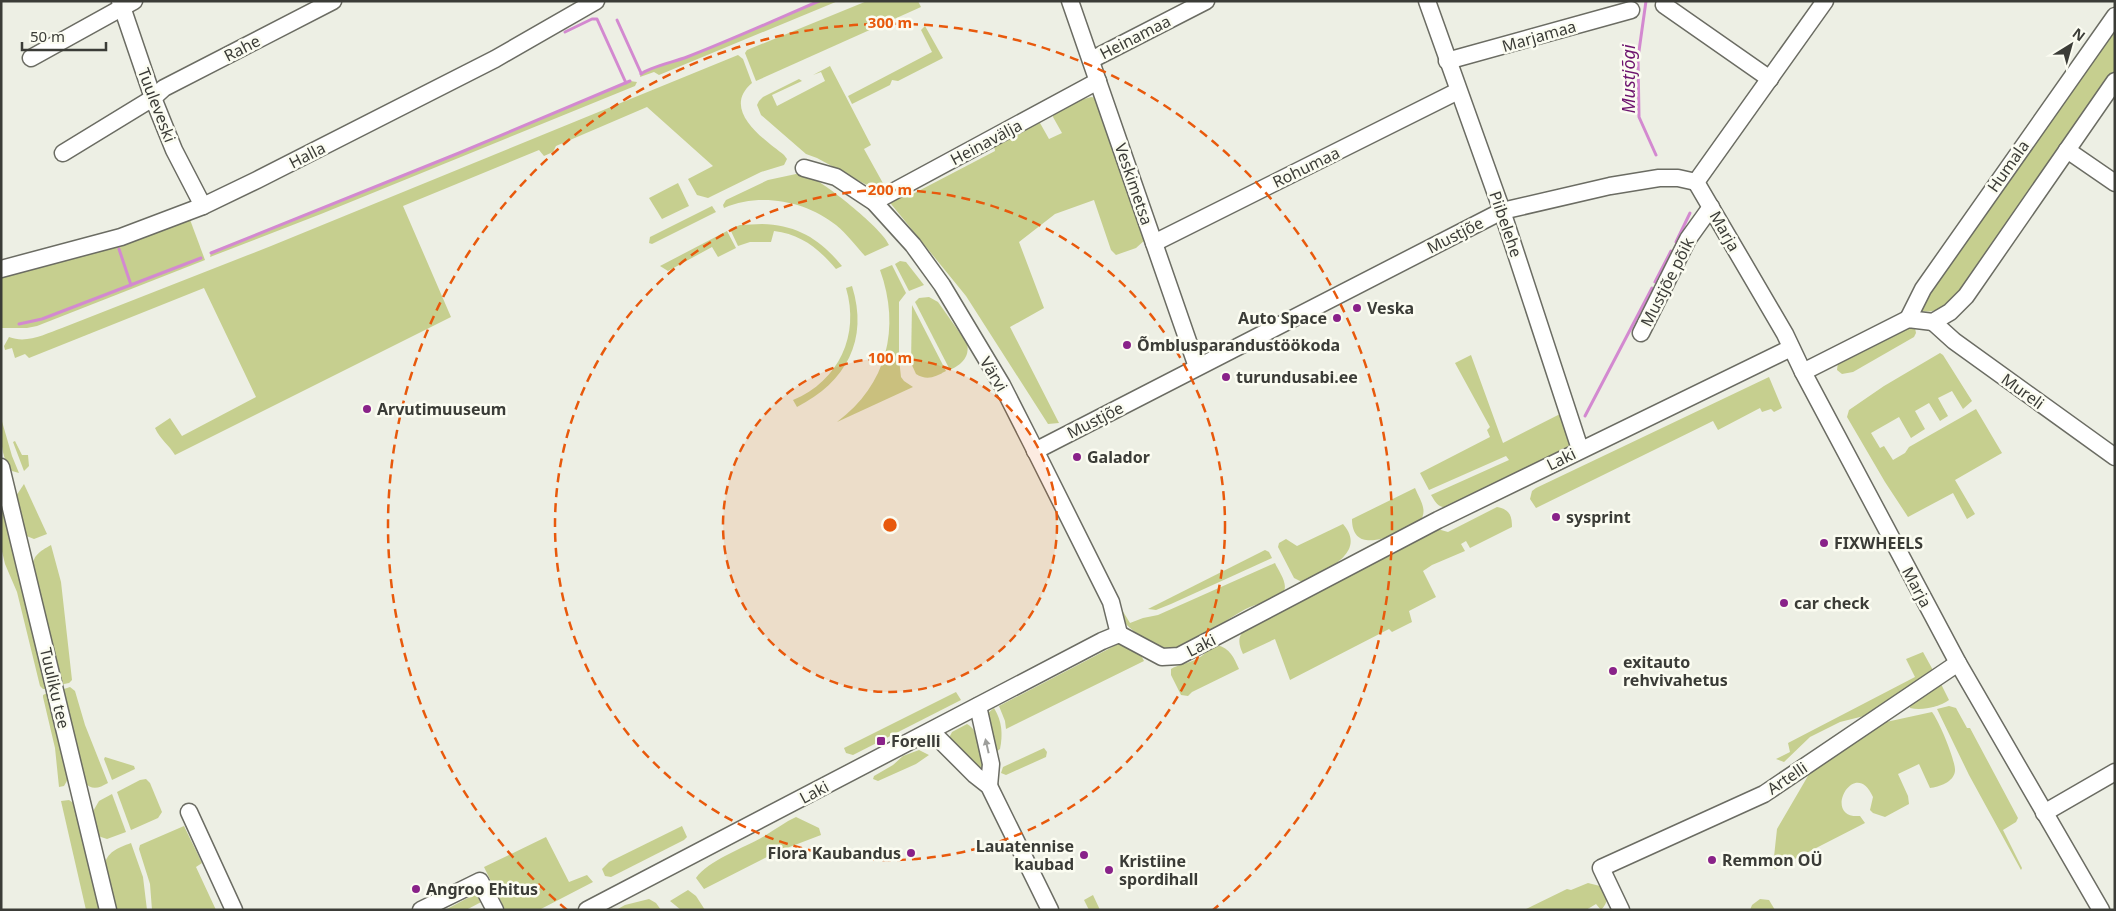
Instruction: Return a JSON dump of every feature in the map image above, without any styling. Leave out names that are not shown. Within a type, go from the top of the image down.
[{"type":"street","name":"Rahe","points":[[64,154],[153,98],[164,88],[333,1]]},
{"type":"street","name":"Halla","points":[[1,269],[121,238],[203,206],[496,59],[596,1]]},
{"type":"street","name":"Veskimetsa","points":[[1070,1],[1198,367]]},
{"type":"street","name":"Heinamaa","points":[[1091,60],[1206,1]]},
{"type":"street","name":"Piibelehe","points":[[1427,1],[1502,211],[1580,449]]},
{"type":"street","points":[[1696,182],[1825,1]]},
{"type":"street","name":"Tuuleveski","points":[[125,3],[153,98],[174,150],[203,206]]},
{"type":"street","points":[[31,58],[125,3]]},
{"type":"street","points":[[1664,5],[1770,79]]},
{"type":"street","name":"Marjamaa","points":[[1447,61],[1631,10]]},
{"type":"street","name":"Humala","points":[[1908,319],[1922,289],[2115,16]]},
{"type":"street","points":[[1803,372],[1908,319],[1933,322],[1950,312],[1966,296],[2115,80]]},
{"type":"street","name":"Heinavälja","points":[[874,202],[1098,81]]},
{"type":"street","name":"Rohumaa","points":[[1154,242],[1458,91]]},
{"type":"street","points":[[2067,150],[2115,183]]},
{"type":"street","name":"Värvi","points":[[804,168],[836,178],[874,202],[913,245],[942,285],[1002,385],[1111,602],[1119,634]]},
{"type":"street","name":"Mustjõe","points":[[1035,451],[1502,211],[1610,186],[1659,178],[1678,178],[1696,182]]},
{"type":"street","name":"Marja","points":[[1696,182],[1792,348],[1958,663],[2101,910]]},
{"type":"street","name":"Mustjõe põik","points":[[1641,333],[1688,238],[1711,207]]},
{"type":"street","name":"Mureli","points":[[1933,322],[1954,341],[2115,457]]},
{"type":"street","name":"Laki","points":[[587,910],[1119,634],[1162,657],[1179,656],[1413,532],[1580,449],[1792,348]]},
{"type":"street","name":"Tuuliku tee","points":[[1,467],[108,910]]},
{"type":"street","name":"Artelli","points":[[1621,910],[1601,868],[1764,794],[1958,663]]},
{"type":"street","points":[[978,706],[991,764],[989,786]]},
{"type":"street","points":[[931,731],[975,775],[989,786],[1050,910]]},
{"type":"street","points":[[2044,813],[2115,772]]},
{"type":"street","points":[[189,812],[234,910]]},
{"type":"street","points":[[421,910],[480,881],[495,910]]},
{"type":"green space","points":[[819,1],[838,1],[659,75],[654,72],[640,77],[641,73],[688,57]]},
{"type":"green space","points":[[867,1],[918,1],[921,7],[756,81],[745,53],[747,50]]},
{"type":"green space","points":[[2115,21],[2115,71],[1967,284],[1942,308],[1929,312],[1921,311],[1919,302]]},
{"type":"green space","points":[[925,26],[943,58],[898,81],[892,80],[890,85],[852,104],[848,96],[932,52],[921,30]]},
{"type":"green space","points":[[738,55],[743,59],[752,83],[743,93],[741,104],[743,114],[757,133],[784,155],[787,159],[784,165],[761,172],[708,198],[697,195],[688,179],[713,166],[647,107],[556,146],[553,152],[544,156],[539,150],[403,206],[451,317],[175,455],[155,428],[170,418],[182,436],[256,397],[204,288],[29,358],[25,354],[15,358],[12,348],[5,350],[4,346],[9,337],[29,339],[62,328],[271,246]]},
{"type":"green space","points":[[830,66],[871,145],[864,149],[884,185],[876,190],[806,154],[761,115],[757,105],[763,97],[799,79],[802,81],[772,95],[777,106],[825,81],[821,72],[813,75]]},
{"type":"green space","points":[[630,81],[637,82],[635,86],[321,214],[210,257],[211,253],[459,153]]},
{"type":"green space","points":[[1091,97],[1097,98],[1146,239],[1136,248],[1116,255],[1111,250],[1094,200],[1055,214],[1019,242],[1044,308],[1010,327],[1059,423],[1048,424],[966,296],[887,199],[900,193],[907,197],[995,151],[994,144],[1035,122],[1040,123],[1049,139],[1062,133],[1053,117],[1054,112],[1074,102]]},
{"type":"green space","points":[[796,174],[811,177],[841,198],[877,229],[889,245],[865,256],[836,225],[811,210],[797,205],[767,200],[738,203],[724,208],[723,205],[726,200],[768,180]]},
{"type":"green space","points":[[678,183],[689,206],[662,219],[649,198]]},
{"type":"green space","points":[[712,206],[716,212],[652,244],[649,243],[650,237]]},
{"type":"green space","points":[[189,217],[205,260],[37,326],[1,328],[1,273]]},
{"type":"green space","points":[[762,224],[786,227],[807,235],[825,248],[842,266],[836,269],[816,249],[801,239],[793,235],[774,231],[771,242],[750,242],[738,246],[730,229],[740,225]]},
{"type":"green space","points":[[727,231],[736,248],[718,257],[712,247],[668,271],[660,266]]},
{"type":"green space","points":[[900,261],[906,262],[924,285],[909,291],[895,264]]},
{"type":"green space","points":[[892,265],[906,293],[899,302],[899,359],[901,377],[913,387],[837,422],[868,391],[878,373],[885,354],[889,334],[889,313],[880,270]]},
{"type":"green space","points":[[852,286],[857,306],[857,324],[855,341],[849,357],[829,385],[797,407],[793,400],[809,392],[823,381],[834,369],[842,354],[848,339],[850,323],[850,306],[846,288]]},
{"type":"green space","points":[[929,297],[938,302],[967,343],[968,348],[964,360],[950,370],[915,302],[919,298]]},
{"type":"green space","points":[[912,305],[946,371],[935,376],[927,378],[916,374],[911,363]]},
{"type":"green space","points":[[1910,328],[1915,328],[1916,333],[1914,337],[1853,372],[1842,374],[1837,370],[1838,362]]},
{"type":"green space","points":[[1940,353],[1972,401],[1963,409],[1952,391],[1938,398],[1948,416],[1940,421],[1929,403],[1915,411],[1925,429],[1911,438],[1899,417],[1871,433],[1880,448],[1884,446],[1893,460],[1905,453],[1909,447],[1976,409],[2002,453],[1955,480],[1975,514],[1967,519],[1953,493],[1908,517],[1847,417],[1849,410],[1884,386]]},
{"type":"green space","points":[[1471,355],[1503,443],[1564,412],[1571,441],[1568,448],[1448,507],[1442,507],[1436,503],[1431,495],[1509,460],[1506,456],[1429,490],[1420,473],[1490,437],[1487,430],[1490,427],[1455,363]]},
{"type":"green space","points":[[1769,377],[1782,408],[1774,412],[1771,409],[1762,412],[1760,408],[1718,430],[1713,421],[1536,508],[1530,499],[1532,491],[1536,488]]},
{"type":"green space","points":[[1,418],[19,473],[12,471],[5,460],[2,446]]},
{"type":"green space","points":[[15,441],[22,455],[28,455],[29,466],[24,471],[13,442]]},
{"type":"green space","points":[[24,484],[47,534],[34,539],[24,535],[16,496]]},
{"type":"green space","points":[[1415,488],[1423,510],[1422,518],[1419,522],[1390,536],[1379,539],[1369,540],[1360,538],[1354,531],[1352,519]]},
{"type":"green space","points":[[1,494],[47,689],[43,689],[40,686],[17,592],[5,564],[1,547]]},
{"type":"green space","points":[[1497,507],[1509,513],[1512,527],[1470,548],[1466,541],[1461,544],[1465,551],[1432,565],[1423,571],[1436,597],[1409,611],[1412,622],[1392,632],[1389,629],[1290,680],[1275,639],[1243,654],[1240,636],[1245,629],[1254,623],[1279,613],[1434,528],[1448,532]]},
{"type":"green space","points":[[1343,524],[1349,534],[1351,543],[1348,552],[1342,559],[1307,581],[1302,582],[1294,578],[1278,547],[1279,543],[1286,539],[1297,546]]},
{"type":"green space","points":[[51,545],[61,582],[72,680],[69,683],[59,685],[32,569],[37,554]]},
{"type":"green space","points":[[1265,550],[1269,552],[1272,558],[1171,604],[1156,610],[1148,609]]},
{"type":"green space","points":[[1275,563],[1285,584],[1284,591],[1278,597],[1250,607],[1195,640],[1181,646],[1166,648],[1152,645],[1138,635],[1123,620],[1119,605],[1130,623],[1158,615]]},
{"type":"green space","points":[[1118,644],[1134,648],[1144,661],[1006,729],[999,706]]},
{"type":"green space","points":[[1217,645],[1228,651],[1239,669],[1192,692],[1188,696],[1181,695],[1171,675],[1171,669],[1197,659],[1209,647]]},
{"type":"green space","points":[[1923,652],[1934,672],[1868,715],[1840,722],[1810,737],[1784,762],[1776,759],[1790,752],[1788,743],[1915,677],[1906,659]]},
{"type":"green space","points":[[1941,684],[1949,700],[1930,708],[1910,708],[1911,700]]},
{"type":"green space","points":[[70,687],[75,691],[85,725],[108,783],[99,787],[90,787],[84,782],[61,690]]},
{"type":"green space","points":[[49,692],[68,779],[64,786],[59,787],[55,748],[43,697],[43,695]]},
{"type":"green space","points":[[956,692],[961,700],[853,755],[846,753],[844,748]]},
{"type":"green space","points":[[1949,706],[1956,708],[1967,728],[1970,728],[2018,818],[2016,822],[2003,830],[2022,868],[2021,870],[1969,775],[1937,709]]},
{"type":"green space","points":[[994,708],[999,718],[1002,733],[1000,749],[996,752],[988,713]]},
{"type":"green space","points":[[1932,712],[1942,731],[1955,766],[1954,775],[1949,781],[1930,788],[1919,764],[1898,774],[1908,796],[1909,804],[1885,817],[1870,810],[1873,797],[1866,786],[1858,783],[1850,785],[1842,800],[1843,808],[1848,814],[1860,816],[1865,823],[1775,869],[1773,866],[1777,829],[1812,769],[1886,722]]},
{"type":"green space","points":[[967,724],[977,737],[981,749],[983,767],[979,768],[949,738],[952,732]]},
{"type":"green space","points":[[1044,748],[1047,752],[1046,757],[1006,775],[1001,773],[1003,767]]},
{"type":"green space","points":[[919,750],[929,755],[916,764],[878,781],[873,779],[874,776],[893,765],[903,756]]},
{"type":"green space","points":[[105,757],[134,766],[135,769],[112,780],[104,759]]},
{"type":"green space","points":[[146,779],[150,783],[162,812],[158,818],[131,830],[117,792],[140,780]]},
{"type":"green space","points":[[112,794],[126,832],[107,839],[98,836],[92,813],[99,801]]},
{"type":"green space","points":[[69,800],[75,804],[100,910],[86,910],[61,801]]},
{"type":"green space","points":[[796,817],[819,828],[821,835],[779,851],[704,889],[696,878],[709,865],[758,840]]},
{"type":"green space","points":[[184,826],[202,863],[196,867],[216,910],[152,910],[150,884],[139,849],[140,845]]},
{"type":"green space","points":[[682,826],[687,837],[684,840],[611,877],[605,876],[602,869],[609,862]]},
{"type":"green space","points":[[546,837],[569,882],[587,875],[593,882],[539,910],[505,910],[484,867]]},
{"type":"green space","points":[[131,843],[143,877],[147,910],[115,910],[104,867],[105,862],[113,851]]},
{"type":"green space","points":[[1588,883],[1604,887],[1607,899],[1601,910],[1596,904],[1586,910],[1524,910],[1567,889],[1571,890]]},
{"type":"green space","points":[[688,890],[696,896],[705,910],[681,910],[670,901]]},
{"type":"green space","points":[[481,891],[485,900],[466,910],[445,910]]},
{"type":"green space","points":[[1093,895],[1100,910],[1089,910],[1084,900]]},
{"type":"green space","points":[[649,899],[656,903],[661,910],[616,910],[625,905]]},
{"type":"green space","points":[[1760,899],[1769,900],[1775,910],[1750,910],[1752,905]]},
{"type":"waterway","points":[[641,74],[720,44],[819,1]]},
{"type":"waterway","name":"Mustjõgi","points":[[1646,1],[1638,58],[1639,117],[1656,155]]},
{"type":"waterway","points":[[565,32],[592,19],[597,19],[626,83]]},
{"type":"waterway","points":[[617,20],[641,73]]},
{"type":"waterway","points":[[211,253],[459,153],[630,81]]},
{"type":"waterway","points":[[1676,242],[1690,213]]},
{"type":"waterway","points":[[119,249],[131,285]]},
{"type":"waterway","points":[[1655,282],[1671,251]]},
{"type":"waterway","points":[[19,324],[42,319],[201,258]]},
{"type":"waterway","points":[[1585,416],[1652,288]]},
{"type":"place","name":"Veska","points":[[1357,308]]},
{"type":"place","name":"Auto Space","points":[[1337,318]]},
{"type":"place","name":"Õmblusparandustöökoda","points":[[1127,345]]},
{"type":"place","name":"turundusabi.ee","points":[[1226,377]]},
{"type":"place","name":"Arvutimuuseum","points":[[367,409]]},
{"type":"place","name":"Galador","points":[[1077,457]]},
{"type":"place","name":"sysprint","points":[[1556,517]]},
{"type":"place","name":"FIXWHEELS","points":[[1824,543]]},
{"type":"place","name":"car check","points":[[1784,603]]},
{"type":"place","name":"exitauto rehvivahetus","points":[[1613,671]]},
{"type":"place","name":"Forelli","points":[[881,741]]},
{"type":"place","name":"Flora Kaubandus","points":[[911,853]]},
{"type":"place","name":"Lauatennise kaubad","points":[[1084,855]]},
{"type":"place","name":"Remmon OÜ","points":[[1712,860]]},
{"type":"place","name":"Kristiine spordihall","points":[[1109,870]]},
{"type":"place","name":"Angroo Ehitus","points":[[416,889]]}]
